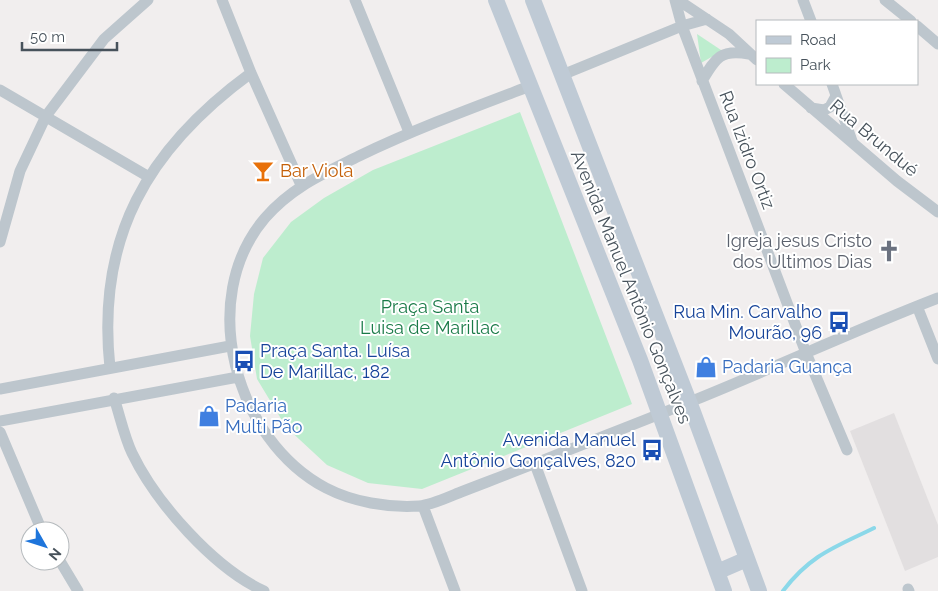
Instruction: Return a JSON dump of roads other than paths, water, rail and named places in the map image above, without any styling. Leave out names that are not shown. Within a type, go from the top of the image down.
[{"type":"main road","name":"Avenida Manuel Antônio Gonçalves","points":[[496,0],[660,413],[724,591]]},
{"type":"main road","name":"Avenida Manuel Antônio Gonçalves","points":[[533,0],[690,402],[757,585]]},
{"type":"main road","points":[[717,572],[747,559]]},
{"type":"street","points":[[0,242],[20,171],[46,116],[104,39],[148,0]]},
{"type":"street","points":[[222,0],[250,72],[301,185]]},
{"type":"street","points":[[355,0],[409,132]]},
{"type":"street","points":[[677,0],[729,34],[753,57]]},
{"type":"street","name":"Rua Izidro Ortiz","points":[[677,0],[682,26],[702,81],[806,353],[847,450]]},
{"type":"street","points":[[803,0],[811,20]]},
{"type":"street","points":[[885,0],[910,20]]},
{"type":"street","points":[[562,75],[682,26],[707,19]]},
{"type":"street","points":[[918,27],[938,44]]},
{"type":"street","points":[[702,81],[711,66],[724,54],[733,51],[753,57]]},
{"type":"street","points":[[110,368],[106,334],[109,279],[131,210],[149,176],[206,108],[250,72]]},
{"type":"street","name":"Rua Brundué","points":[[785,85],[897,182],[938,212]]},
{"type":"street","points":[[832,85],[852,142]]},
{"type":"street","points":[[530,86],[409,132],[301,185],[265,218],[251,238],[241,260],[234,284],[230,316],[230,346],[238,377],[254,415],[269,437],[286,457],[326,488],[372,503],[423,506],[535,464],[690,402],[938,298]]},
{"type":"street","points":[[0,90],[149,176]]},
{"type":"street","name":"Rua Brundué","points":[[811,108],[824,110],[830,107],[836,96]]},
{"type":"street","points":[[917,306],[938,360]]},
{"type":"street","points":[[0,389],[230,346]]},
{"type":"street","points":[[0,421],[114,398],[238,377]]},
{"type":"street","points":[[114,398],[132,452],[168,510],[248,588],[264,591]]},
{"type":"street","points":[[0,432],[38,521]]},
{"type":"street","points":[[535,464],[582,591]]},
{"type":"street","points":[[423,506],[455,591]]},
{"type":"street","points":[[66,571],[78,591]]},
{"type":"waterway","points":[[783,591],[813,560],[874,528]]},
{"type":"place","name":"Bar Viola","points":[[263,171]]},
{"type":"place","name":"Igreja jesus Cristo dos Ultimos Dias","points":[[889,251]]},
{"type":"place","name":"Rua Min. Carvalho Mourão, 96","points":[[839,322]]},
{"type":"place","name":"Praça Santa. Luísa De Marillac, 182","points":[[244,361]]},
{"type":"place","name":"Padaria Guança","points":[[706,367]]},
{"type":"place","name":"Padaria Multi Pão","points":[[209,416]]},
{"type":"place","name":"Avenida Manuel Antônio Gonçalves, 820","points":[[652,450]]},
{"type":"park label","name":"Praça Santa Luisa de Marillac","points":[[430,317]]}]
